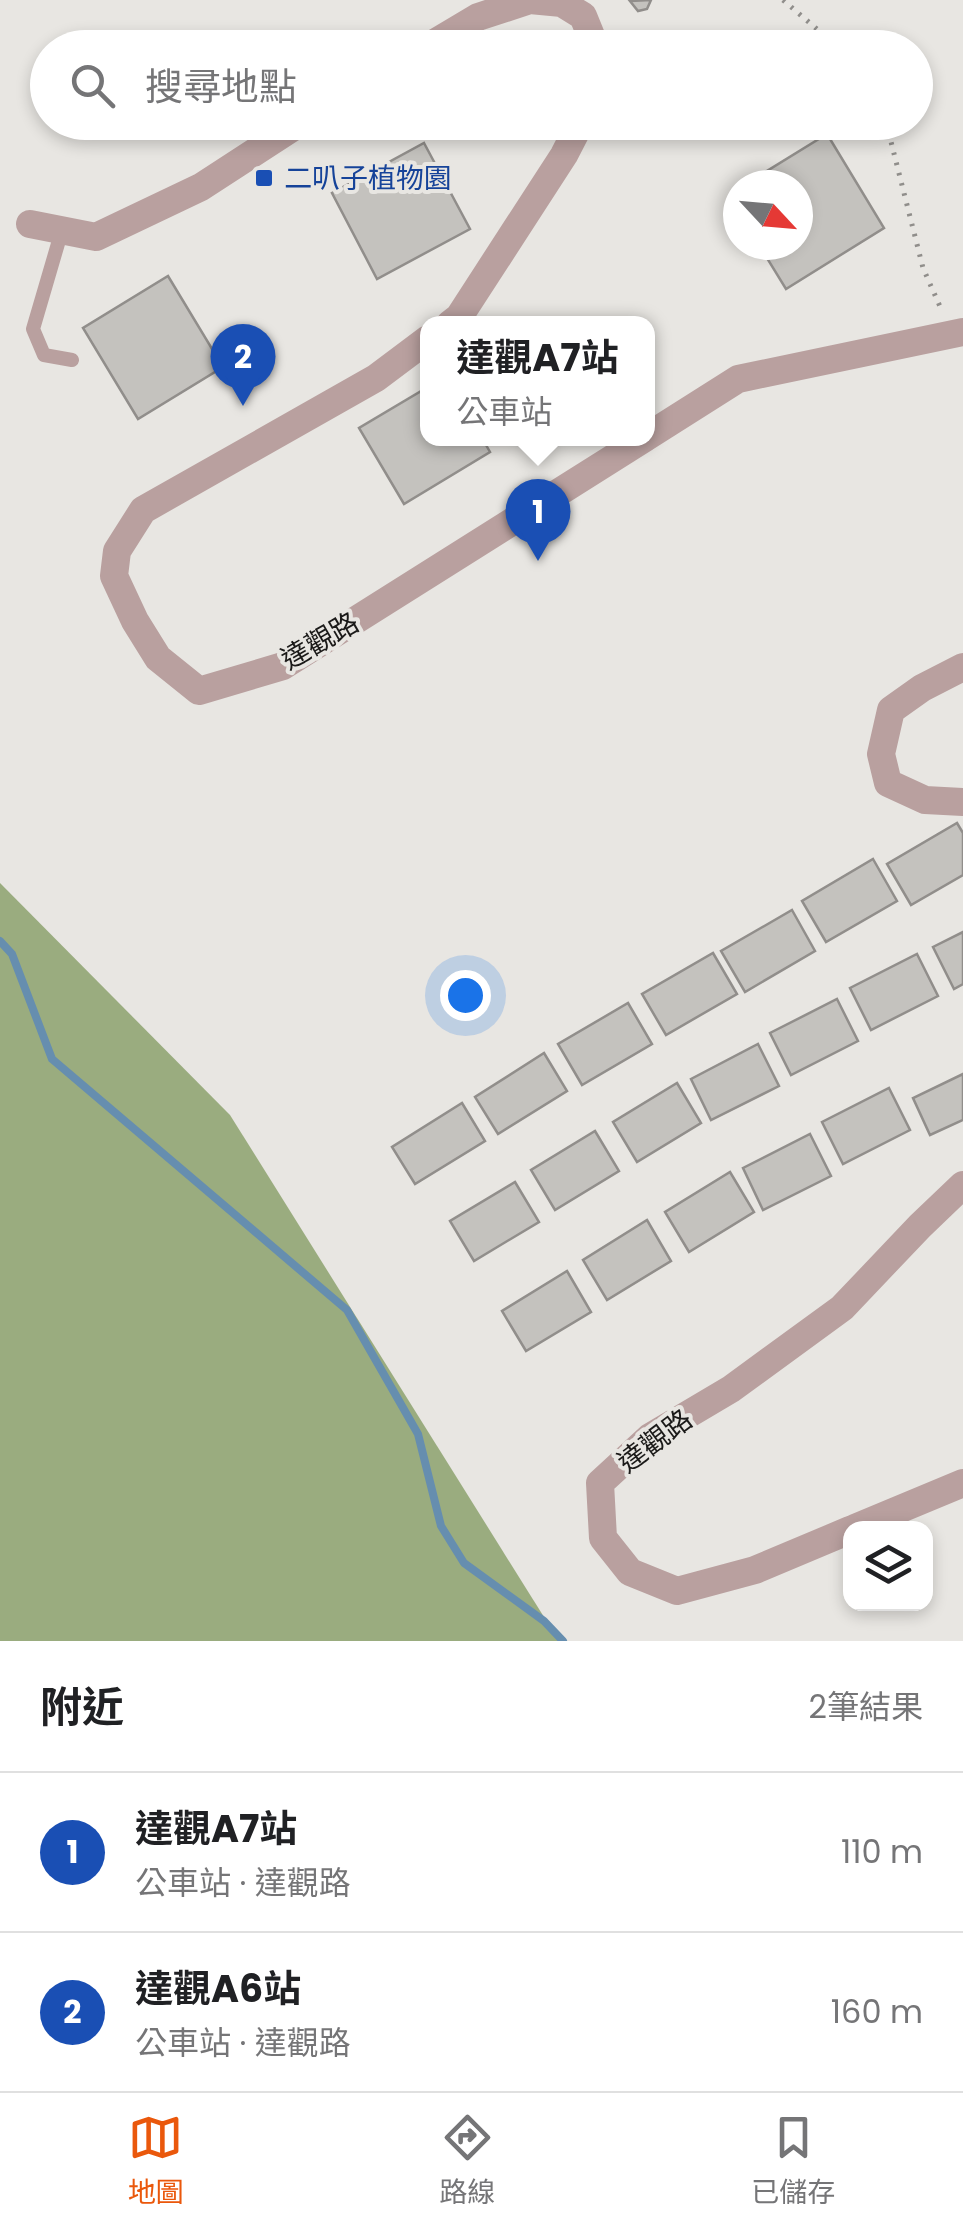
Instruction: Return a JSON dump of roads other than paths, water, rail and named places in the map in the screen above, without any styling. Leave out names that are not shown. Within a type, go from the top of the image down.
[{"type":"street","points":[[456,30],[478,17],[530,0],[562,4],[583,16],[589,30]]},
{"type":"street","points":[[30,224],[96,237],[201,188],[273,140]]},
{"type":"street","points":[[460,316],[572,140]]},
{"type":"street","name":"達觀路","points":[[655,432],[738,379],[958,333]]},
{"type":"street","name":"達觀路","points":[[420,345],[376,378],[143,510],[118,551],[114,576],[135,622],[158,658],[199,691],[283,666],[633,446]]},
{"type":"street","points":[[963,667],[891,710],[881,754],[888,783],[926,800],[963,802]]},
{"type":"street","name":"達觀路","points":[[843,1533],[756,1570],[677,1591],[630,1572],[603,1538],[600,1483],[650,1437],[731,1389],[842,1308],[963,1185]]},
{"type":"street","name":"達觀路","points":[[871,1521],[963,1483]]},
{"type":"lane","points":[[62,230],[33,329],[44,355],[72,360]]},
{"type":"waterway","points":[[0,941],[12,954],[52,1059],[347,1310],[418,1434],[441,1526],[464,1563],[544,1621],[563,1641]]},
{"type":"place","name":"二叭子植物園","points":[[264,178]]},
{"type":"place","name":"達觀A6站","points":[[243,406]]},
{"type":"place","name":"達觀A7站","points":[[538,561]]}]
